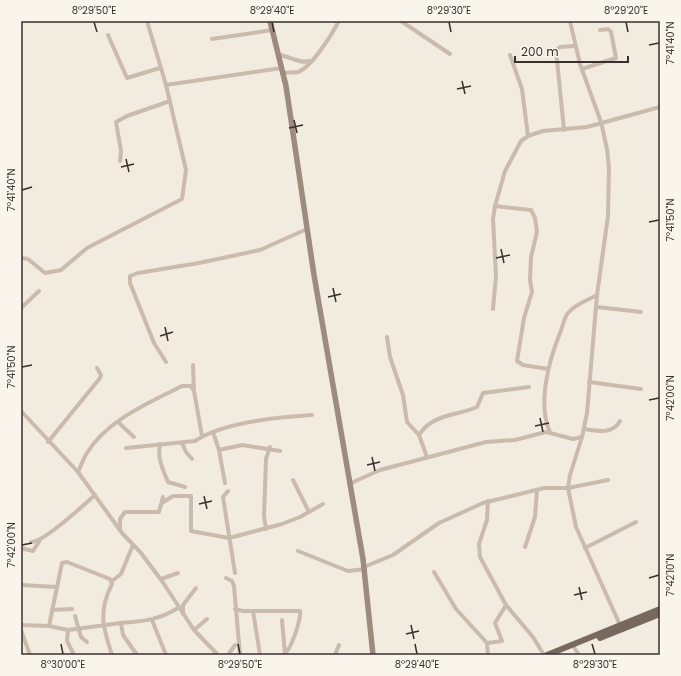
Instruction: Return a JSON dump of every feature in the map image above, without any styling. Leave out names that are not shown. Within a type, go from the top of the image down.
[{"type":"main road","points":[[558,655],[573,646],[660,609]]},
{"type":"main road","points":[[547,655],[660,614]]},
{"type":"street","points":[[21,258],[28,259],[45,273],[61,270],[87,248],[182,199],[186,170],[166,85],[147,21]]},
{"type":"street","points":[[270,21],[282,70],[364,568],[373,655]]},
{"type":"street","points":[[166,85],[282,70],[298,72],[312,61],[339,21]]},
{"type":"street","points":[[401,21],[450,54]]},
{"type":"street","points":[[570,21],[575,46],[601,122],[607,149],[608,216],[596,307],[587,413],[582,437],[570,475],[568,488],[576,526],[620,625]]},
{"type":"street","points":[[582,69],[616,58],[611,32],[608,29],[600,30]]},
{"type":"street","points":[[212,39],[272,30]]},
{"type":"street","points":[[108,35],[127,78],[160,68]]},
{"type":"street","points":[[564,130],[556,50],[560,47],[575,46]]},
{"type":"street","points":[[279,55],[295,58],[304,63],[312,61]]},
{"type":"street","points":[[510,55],[522,89],[528,136]]},
{"type":"street","points":[[120,161],[121,151],[116,122],[127,116],[170,101]]},
{"type":"street","points":[[493,310],[496,276],[493,219],[495,206],[506,171],[521,141],[528,136],[543,131],[564,130],[660,107]]},
{"type":"street","points":[[495,206],[530,210],[536,218],[537,232],[531,257],[530,280],[532,292],[524,318],[517,361],[522,365],[548,368]]},
{"type":"street","points":[[166,362],[150,333],[130,283],[130,276],[138,273],[199,264],[260,250],[307,229]]},
{"type":"street","points":[[21,308],[39,291]]},
{"type":"street","points":[[545,432],[547,426],[545,396],[548,368],[567,314],[576,307],[598,295]]},
{"type":"street","points":[[596,307],[641,312]]},
{"type":"street","points":[[387,337],[390,357],[403,395],[407,422],[419,435],[427,457]]},
{"type":"street","points":[[193,365],[194,391],[202,436]]},
{"type":"street","points":[[48,442],[100,378],[101,375],[97,368]]},
{"type":"street","points":[[589,382],[641,389]]},
{"type":"street","points":[[78,472],[86,454],[94,443],[118,422],[182,386],[191,386],[194,391]]},
{"type":"street","points":[[419,435],[430,423],[442,417],[477,407],[483,393],[530,387]]},
{"type":"street","points":[[21,411],[48,442],[78,472],[120,530],[160,579],[194,630],[218,655]]},
{"type":"street","points":[[126,448],[195,441],[202,436],[232,426],[263,420],[312,415]]},
{"type":"street","points":[[584,429],[607,431],[615,428],[620,421]]},
{"type":"street","points":[[118,422],[134,437]]},
{"type":"street","points":[[547,426],[550,432]]},
{"type":"street","points":[[213,432],[219,450],[225,483]]},
{"type":"street","points":[[349,484],[380,470],[486,442],[515,440],[545,432],[550,432],[573,439],[582,437]]},
{"type":"street","points":[[573,439],[579,446]]},
{"type":"street","points":[[182,443],[186,452],[192,459]]},
{"type":"street","points":[[160,444],[158,452],[159,462],[168,482],[185,487]]},
{"type":"street","points":[[219,450],[242,445],[269,448],[280,451]]},
{"type":"street","points":[[266,529],[264,516],[269,448]]},
{"type":"street","points":[[293,480],[309,512]]},
{"type":"street","points":[[298,551],[348,571],[364,568],[394,555],[440,523],[488,501],[537,490],[549,488],[568,488],[608,480]]},
{"type":"street","points":[[525,547],[534,517],[537,490]]},
{"type":"street","points":[[228,491],[224,497],[235,573]]},
{"type":"street","points":[[21,548],[33,551],[40,540],[95,495]]},
{"type":"street","points":[[162,503],[173,496],[191,496],[191,531],[230,538],[282,524],[323,504]]},
{"type":"street","points":[[120,530],[120,519],[125,512],[159,512],[163,497]]},
{"type":"street","points":[[488,501],[486,520],[479,544],[480,558],[506,605],[533,636],[544,655]]},
{"type":"street","points":[[585,548],[636,522]]},
{"type":"street","points":[[32,542],[40,540]]},
{"type":"street","points":[[112,655],[103,626],[106,596],[112,581],[121,574],[133,545]]},
{"type":"street","points":[[49,626],[62,563],[65,562],[112,581]]},
{"type":"street","points":[[434,572],[456,609],[487,643],[488,655]]},
{"type":"street","points":[[160,579],[178,573]]},
{"type":"street","points":[[226,578],[232,582],[234,586],[240,655]]},
{"type":"street","points":[[21,584],[57,587]]},
{"type":"street","points":[[183,614],[183,605],[196,588]]},
{"type":"street","points":[[487,643],[502,641],[495,622],[506,605]]},
{"type":"street","points":[[21,625],[49,626],[68,630],[78,629],[152,620],[164,616],[178,608]]},
{"type":"street","points":[[52,610],[72,609]]},
{"type":"street","points":[[236,609],[253,611],[300,611],[291,646],[284,655]]},
{"type":"street","points":[[253,611],[260,655]]},
{"type":"street","points":[[75,616],[77,619],[78,629],[82,637],[87,642]]},
{"type":"street","points":[[194,630],[207,619]]},
{"type":"street","points":[[152,620],[166,655]]},
{"type":"street","points":[[282,620],[284,655]]},
{"type":"street","points":[[121,623],[123,635],[137,655]]},
{"type":"street","points":[[21,630],[30,655]]},
{"type":"street","points":[[68,630],[67,641],[74,655]]},
{"type":"street","points":[[228,655],[235,645]]},
{"type":"street","points":[[335,655],[339,645]]},
{"type":"street","points":[[573,646],[579,655]]}]
